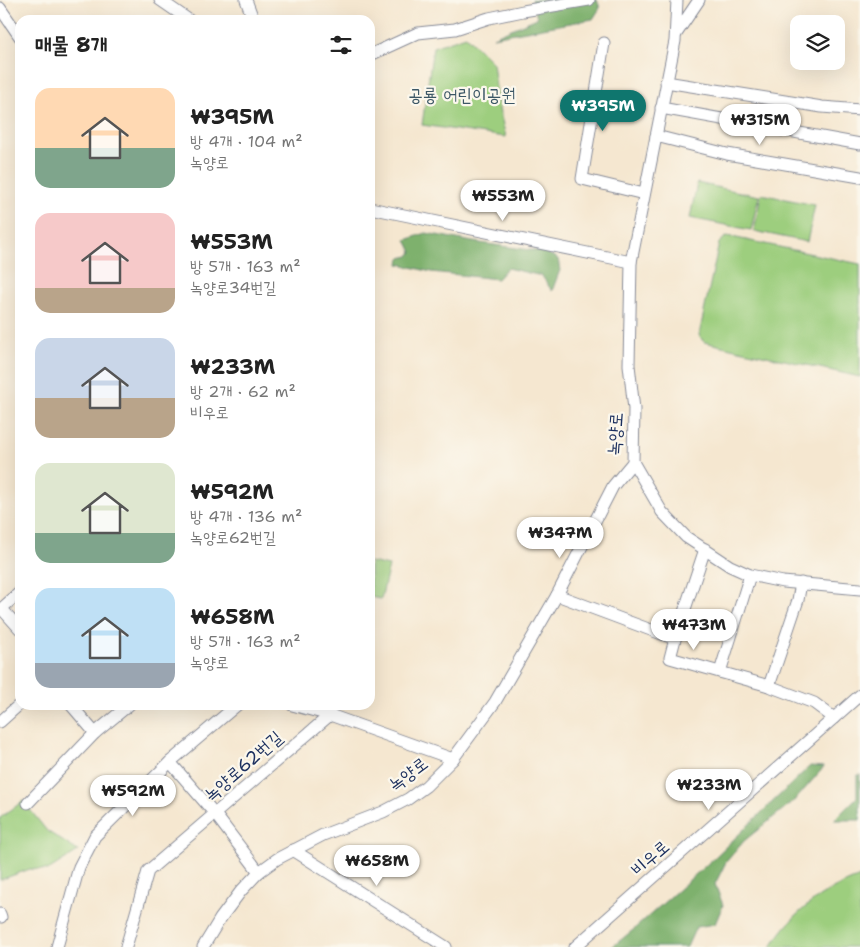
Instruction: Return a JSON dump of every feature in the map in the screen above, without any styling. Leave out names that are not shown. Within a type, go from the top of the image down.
[{"type":"street","points":[[160,0],[182,15]]},
{"type":"street","points":[[246,0],[252,15]]},
{"type":"street","points":[[375,53],[418,33],[455,29],[506,14],[589,0]]},
{"type":"street","name":"녹양로","points":[[203,947],[220,919],[241,891],[259,872],[277,859],[323,835],[383,812],[408,799],[426,786],[453,759],[495,702],[557,595],[613,486],[633,462],[634,409],[629,365],[631,262],[676,34],[677,0]]},
{"type":"street","points":[[676,34],[699,0]]},
{"type":"street","points":[[0,8],[15,30]]},
{"type":"street","points":[[604,43],[582,179],[644,194]]},
{"type":"street","points":[[666,82],[822,107],[860,110]]},
{"type":"street","points":[[661,108],[860,144]]},
{"type":"street","points":[[656,136],[727,154],[860,177]]},
{"type":"street","points":[[375,209],[631,262]]},
{"type":"street","points":[[633,462],[662,512],[686,537],[730,566],[750,575],[783,582],[860,589]]},
{"type":"street","points":[[705,548],[670,658],[769,686],[814,703],[834,718]]},
{"type":"street","points":[[720,672],[750,575]]},
{"type":"street","points":[[769,686],[798,600],[801,583]]},
{"type":"street","points":[[557,595],[675,639]]},
{"type":"street","points":[[15,597],[1,610],[15,624]]},
{"type":"street","name":"비우로","points":[[575,947],[860,695]]},
{"type":"street","points":[[0,722],[15,708]]},
{"type":"street","points":[[75,710],[95,733]]},
{"type":"street","points":[[28,803],[95,733],[122,710]]},
{"type":"street","points":[[57,947],[80,867],[95,836],[170,762],[230,710]]},
{"type":"street","points":[[311,710],[453,759]]},
{"type":"street","name":"녹양로62번길","points":[[126,947],[148,871],[330,715]]},
{"type":"street","points":[[170,762],[215,814],[259,872]]},
{"type":"street","points":[[293,850],[446,947]]},
{"type":"green space","points":[[532,0],[597,0],[600,8],[593,19],[493,37],[537,18]]},
{"type":"green space","name":"공룡 어린이공원","points":[[466,36],[493,63],[498,104],[506,137],[422,125],[433,47]]},
{"type":"green space","points":[[697,183],[759,196],[751,230],[690,218]]},
{"type":"green space","points":[[761,194],[815,205],[807,242],[754,231]]},
{"type":"green space","points":[[426,233],[545,252],[558,259],[560,270],[552,291],[542,276],[507,268],[497,279],[431,272],[399,264],[400,258],[409,256],[412,252],[406,240]]},
{"type":"green space","points":[[727,236],[860,264],[860,377],[704,342],[699,335],[719,243]]},
{"type":"green space","points":[[375,563],[389,566],[381,599],[375,598]]},
{"type":"green space","points":[[810,766],[824,767],[796,799],[744,841],[726,862],[715,884],[723,905],[715,924],[696,927],[687,947],[612,947],[713,859]]},
{"type":"green space","points":[[860,774],[860,820],[834,820],[857,797],[857,776]]},
{"type":"green space","points":[[23,801],[47,831],[78,851],[48,870],[30,869],[0,880],[0,818]]},
{"type":"green space","points":[[860,877],[860,947],[771,947],[789,923],[809,904],[832,889]]}]
